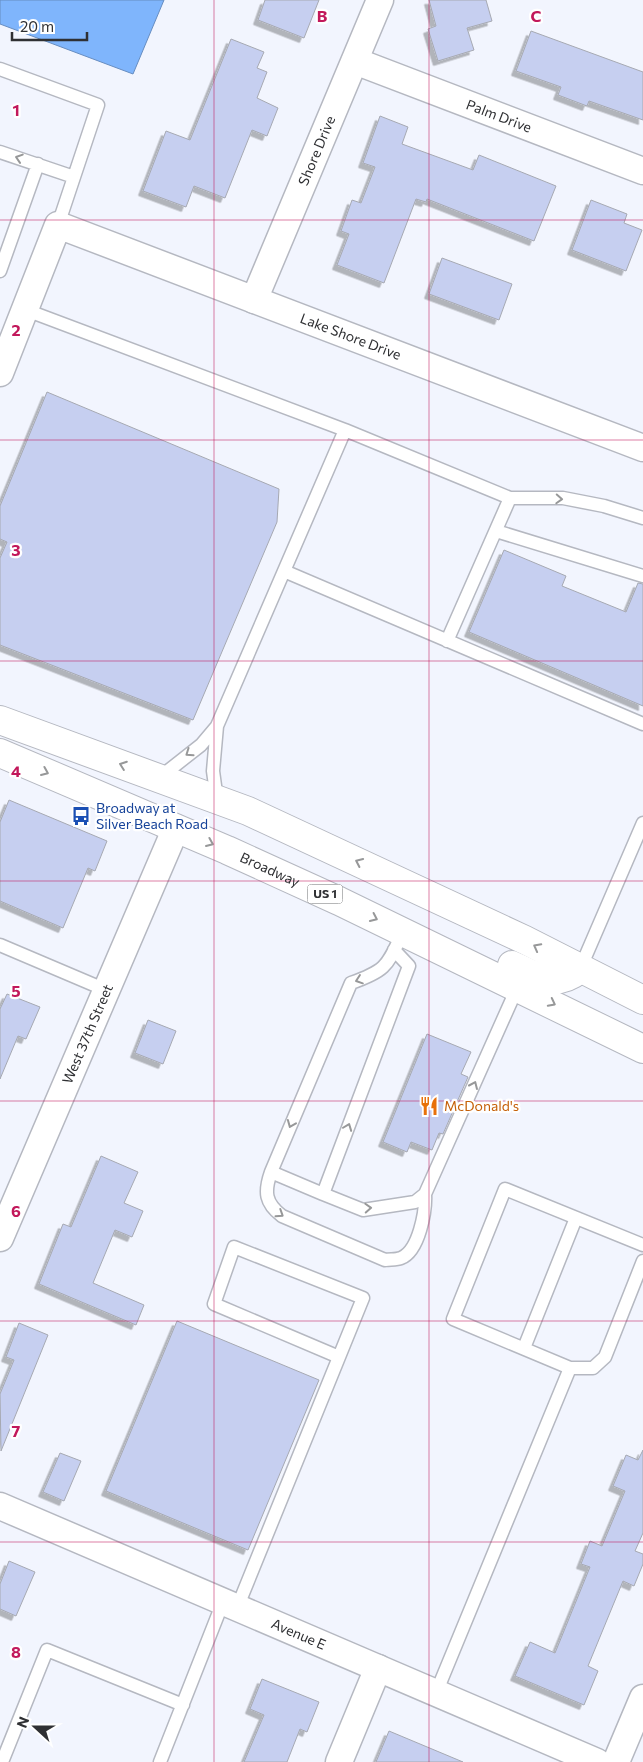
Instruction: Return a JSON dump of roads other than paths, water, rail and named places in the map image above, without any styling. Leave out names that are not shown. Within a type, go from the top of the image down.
[{"type":"main road","points":[[0,720],[248,811],[525,940],[643,1000]]},
{"type":"main road","name":"Broadway","points":[[0,753],[176,828],[339,901],[399,941],[518,986],[643,1049]]},
{"type":"main road","points":[[339,901],[349,894],[369,895],[548,980],[563,980],[580,969]]},
{"type":"street","name":"Shore Drive","points":[[254,300],[380,0]]},
{"type":"street","name":"Palm Drive","points":[[354,61],[643,171]]},
{"type":"street","name":"Lake Shore Drive","points":[[58,225],[643,448]]},
{"type":"street","points":[[3,360],[26,310],[58,225]]},
{"type":"street","name":"West 37th Street","points":[[0,1238],[176,828]]},
{"type":"street","name":"Avenue E","points":[[0,1506],[597,1762]]},
{"type":"street","points":[[339,1762],[378,1668]]},
{"type":"street","points":[[616,1762],[643,1698]]},
{"type":"lane","points":[[0,69],[98,105],[58,225]]},
{"type":"lane","points":[[0,152],[74,177]]},
{"type":"lane","points":[[0,271],[38,164]]},
{"type":"lane","points":[[26,310],[345,430],[510,498],[563,498],[604,506],[643,518]]},
{"type":"lane","points":[[159,778],[201,745],[217,726],[345,430]]},
{"type":"lane","points":[[447,641],[510,498]]},
{"type":"lane","points":[[496,531],[643,576]]},
{"type":"lane","points":[[284,571],[643,724]]},
{"type":"lane","points":[[217,726],[213,771],[217,800]]},
{"type":"lane","points":[[580,969],[643,823]]},
{"type":"lane","points":[[399,941],[388,964],[371,976],[351,983],[271,1172],[266,1198],[270,1207],[282,1216],[385,1260],[402,1258],[413,1246],[426,1212],[425,1194]]},
{"type":"lane","points":[[323,1194],[409,966],[399,941]]},
{"type":"lane","points":[[0,945],[106,990]]},
{"type":"lane","points":[[271,1172],[363,1210],[415,1202],[425,1194],[518,986]]},
{"type":"lane","points":[[643,1244],[505,1190],[453,1319],[570,1368],[593,1368],[605,1357],[643,1261]]},
{"type":"lane","points":[[524,1348],[576,1218]]},
{"type":"lane","points":[[160,1762],[183,1705],[230,1605],[338,1357],[363,1298],[234,1247],[214,1304],[338,1357]]},
{"type":"lane","points":[[436,1693],[570,1368]]},
{"type":"lane","points":[[2,1762],[47,1650],[183,1705]]},
{"type":"water","points":[[0,0],[164,0],[133,74],[0,24]]},
{"type":"place","name":"Broadway at Silver Beach Road","points":[[81,816]]},
{"type":"place","name":"McDonald's","points":[[429,1106]]}]
